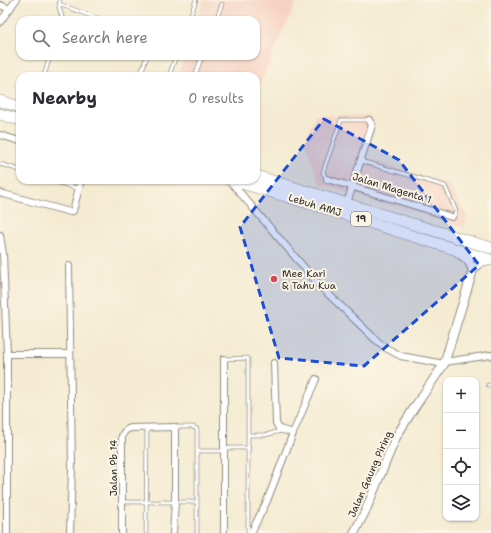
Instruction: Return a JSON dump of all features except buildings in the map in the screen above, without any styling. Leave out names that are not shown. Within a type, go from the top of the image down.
[{"type":"highway","points":[[0,101],[16,106]]},
{"type":"highway","points":[[0,114],[16,119]]},
{"type":"highway","name":"Lebuh AMJ","points":[[260,177],[491,248]]},
{"type":"highway","name":"Lebuh AMJ","points":[[242,184],[491,260]]},
{"type":"street","points":[[0,22],[16,0]]},
{"type":"street","points":[[0,5],[10,9]]},
{"type":"street","points":[[347,203],[372,125],[369,120]]},
{"type":"street","points":[[0,136],[16,140]]},
{"type":"street","name":"Jalan Magenta 1","points":[[327,179],[452,216]]},
{"type":"street","points":[[0,193],[70,212],[72,211],[80,184]]},
{"type":"street","points":[[232,184],[320,286],[386,348],[401,356],[444,363],[491,355]]},
{"type":"street","points":[[0,235],[7,354],[7,533]]},
{"type":"street","points":[[450,248],[468,260],[473,270],[481,262],[491,260]]},
{"type":"street","points":[[69,266],[72,468],[70,533]]},
{"type":"street","name":"Jalan Gaung Piring","points":[[354,533],[365,512],[396,437],[444,363],[473,270]]},
{"type":"street","points":[[7,354],[70,354]]},
{"type":"street","points":[[224,359],[224,533]]},
{"type":"street","points":[[274,363],[275,420],[278,427],[283,431],[293,433]]},
{"type":"street","points":[[251,533],[267,501],[293,433],[316,379]]},
{"type":"street","points":[[173,533],[175,502],[174,427]]},
{"type":"street","name":"Jalan Pb 14","points":[[122,533],[122,436],[124,431],[128,428],[174,427]]},
{"type":"lane","points":[[190,16],[196,0]]},
{"type":"lane","points":[[62,16],[59,7],[60,2],[93,16]]},
{"type":"lane","points":[[218,16],[222,4]]},
{"type":"lane","points":[[45,72],[49,60]]},
{"type":"lane","points":[[141,72],[146,60]]},
{"type":"lane","points":[[170,72],[175,60]]},
{"type":"lane","points":[[196,72],[201,60]]},
{"type":"lane","points":[[327,179],[323,173],[341,120],[369,120]]},
{"type":"lane","points":[[361,160],[445,186],[456,211],[454,216],[452,216]]},
{"type":"lane","points":[[0,164],[16,169]]},
{"type":"lane","points":[[63,184],[79,189]]},
{"type":"lane","points":[[224,359],[248,358],[248,533]]},
{"type":"lane","points":[[174,427],[193,427],[197,429],[196,533]]},
{"type":"lane","points":[[146,533],[147,428]]},
{"type":"lane","points":[[249,435],[266,435],[283,431]]},
{"type":"lane","points":[[197,451],[249,448]]},
{"type":"lane","points":[[123,502],[197,502]]},
{"type":"highlighted area","points":[[324,119],[399,160],[479,265],[364,366],[279,358],[240,227]]},
{"type":"shaded area","points":[[204,0],[297,0],[260,83],[260,72],[179,72],[184,60],[260,60],[260,16],[198,16]]},
{"type":"shaded area","points":[[315,115],[370,116],[375,124],[366,158],[449,185],[467,216],[464,228],[320,184],[305,142]]},
{"type":"place","name":"Mee Kari & Tahu Kua","points":[[274,279]]}]
